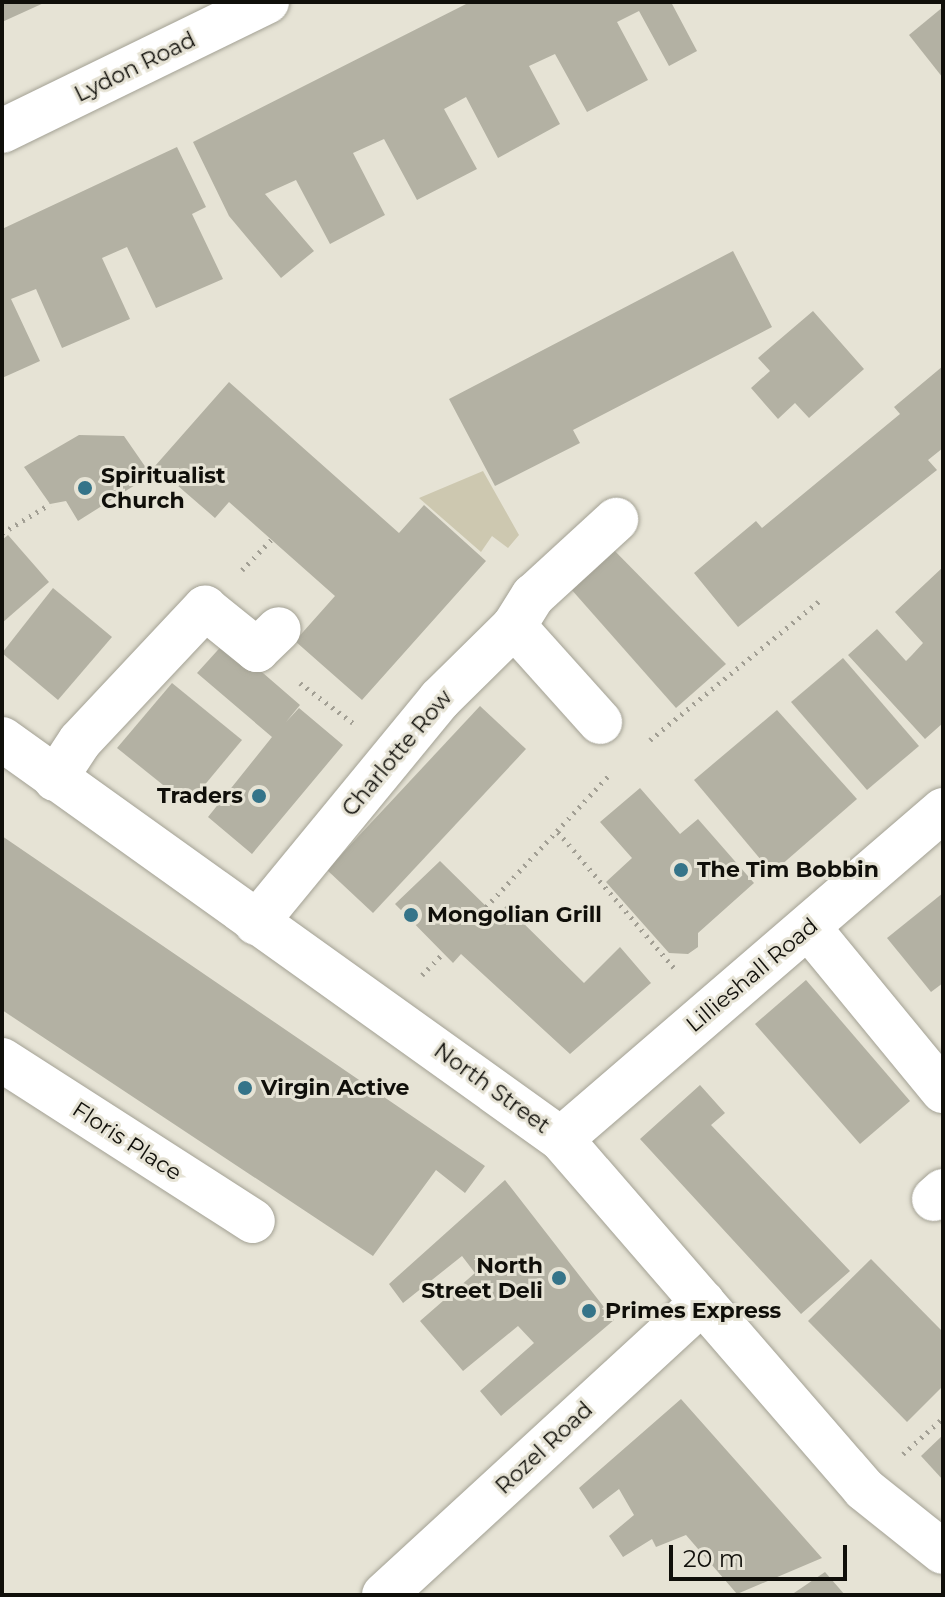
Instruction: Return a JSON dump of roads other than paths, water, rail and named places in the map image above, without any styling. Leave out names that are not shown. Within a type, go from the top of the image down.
[{"type":"street","name":"Lydon Road","points":[[2,131],[267,2]]},
{"type":"street","name":"Charlotte Row","points":[[256,923],[397,759],[440,699],[514,626],[533,596],[616,520]]},
{"type":"street","points":[[55,779],[80,741],[205,608],[268,639]]},
{"type":"street","points":[[514,626],[600,722]]},
{"type":"street","name":"North Street","points":[[2,739],[561,1139],[864,1489],[943,1552]]},
{"type":"street","name":"Lillieshall Road","points":[[561,1139],[943,810]]},
{"type":"street","points":[[809,928],[943,1091]]},
{"type":"street","name":"Floris Place","points":[[2,1060],[253,1221]]},
{"type":"street","name":"Rozel Road","points":[[384,1595],[703,1302]]},
{"type":"place","name":"Spiritualist Church","points":[[85,488]]},
{"type":"place","name":"Traders","points":[[259,796]]},
{"type":"place","name":"The Tim Bobbin","points":[[681,870]]},
{"type":"place","name":"Mongolian Grill","points":[[411,915]]},
{"type":"place","name":"Virgin Active","points":[[245,1088]]},
{"type":"place","name":"North Street Deli","points":[[559,1278]]},
{"type":"place","name":"Primes Express","points":[[589,1311]]}]
